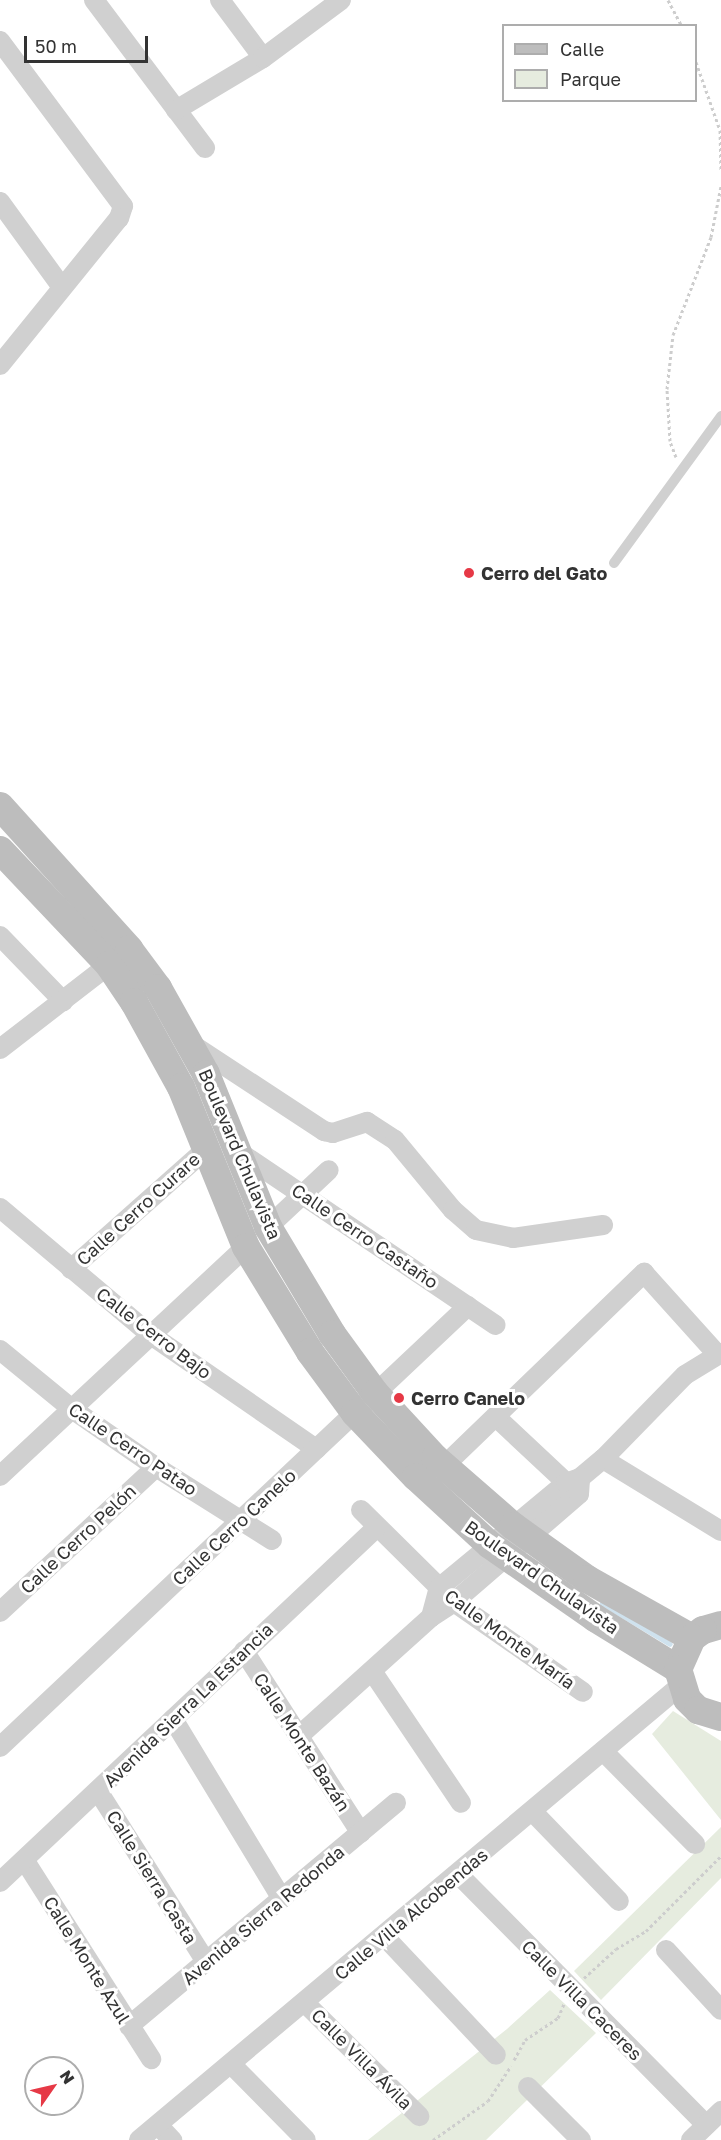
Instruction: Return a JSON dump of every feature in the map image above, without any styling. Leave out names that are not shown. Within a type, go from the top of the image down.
[{"type":"street","points":[[94,0],[204,148]]},
{"type":"street","points":[[220,0],[263,58]]},
{"type":"street","points":[[176,110],[263,58],[341,0]]},
{"type":"street","points":[[0,40],[123,206],[119,218],[61,286],[0,365]]},
{"type":"street","points":[[0,202],[61,286]]},
{"type":"street","name":"Boulevard Chulavista","points":[[0,806],[119,957],[181,1087],[246,1247],[310,1352],[355,1413],[416,1477],[498,1550],[679,1678],[698,1710],[721,1718]]},
{"type":"street","name":"Boulevard Chulavista","points":[[0,850],[119,957],[158,988],[190,1043],[222,1111],[234,1149],[268,1227],[332,1334],[375,1393],[445,1465],[522,1532],[587,1579],[692,1638]]},
{"type":"street","points":[[0,936],[63,1001]]},
{"type":"street","points":[[0,1049],[119,957]]},
{"type":"street","points":[[190,1043],[324,1131],[333,1133],[367,1122],[395,1140],[453,1210],[476,1230],[513,1238],[603,1225]]},
{"type":"street","name":"Calle Cerro Castaño","points":[[234,1149],[303,1193],[495,1325]]},
{"type":"street","name":"Calle Cerro Curare","points":[[71,1269],[205,1150]]},
{"type":"street","points":[[268,1227],[329,1170]]},
{"type":"street","name":"Calle Cerro Bajo","points":[[0,1208],[151,1335],[316,1449]]},
{"type":"street","points":[[0,1476],[246,1247]]},
{"type":"street","points":[[431,1617],[439,1588],[522,1532],[603,1459],[685,1375],[719,1354],[644,1273],[445,1465]]},
{"type":"street","name":"Calle Cerro Canelo","points":[[0,1747],[468,1306]]},
{"type":"street","name":"Calle Cerro Patao","points":[[0,1350],[72,1409],[156,1467],[272,1540]]},
{"type":"street","points":[[496,1417],[575,1485]]},
{"type":"street","points":[[603,1459],[721,1531]]},
{"type":"street","name":"Calle Cerro Pelón","points":[[0,1612],[156,1467]]},
{"type":"street","name":"Calle Monte María","points":[[361,1510],[454,1602],[583,1692]]},
{"type":"street","name":"Avenida Sierra La Estancia","points":[[0,1882],[25,1861],[243,1651],[376,1527]]},
{"type":"street","points":[[300,1735],[431,1617],[454,1602],[498,1550]]},
{"type":"street","points":[[679,1678],[692,1638],[703,1630],[721,1625]]},
{"type":"street","name":"Calle Monte Bazán","points":[[243,1651],[300,1735],[361,1833]]},
{"type":"street","points":[[372,1671],[461,1803]]},
{"type":"street","name":"Calle Villa Alcobendas","points":[[139,2140],[232,2065],[603,1751],[679,1678]]},
{"type":"street","points":[[173,1719],[282,1899]]},
{"type":"street","points":[[603,1751],[695,1844]]},
{"type":"street","name":"Calle Sierra Casta","points":[[98,1791],[206,1962]]},
{"type":"street","name":"Avenida Sierra Redonda","points":[[129,2026],[396,1803]]},
{"type":"street","points":[[532,1811],[620,1901]]},
{"type":"street","name":"Calle Monte Azul","points":[[25,1861],[151,2059]]},
{"type":"street","name":"Calle Villa Caceres","points":[[458,1874],[706,2125]]},
{"type":"street","points":[[384,1936],[496,2055]]},
{"type":"street","points":[[666,1950],[721,2010]]},
{"type":"street","name":"Calle Villa Ávila","points":[[305,2003],[419,2116]]},
{"type":"street","points":[[232,2065],[306,2140]]},
{"type":"street","points":[[528,2087],[581,2140]]},
{"type":"street","points":[[691,2140],[721,2111]]},
{"type":"street","points":[[158,2125],[172,2140]]},
{"type":"lane","points":[[614,563],[721,416]]},
{"type":"path","points":[[668,0],[681,24]]},
{"type":"path","points":[[697,65],[720,130],[721,171]]},
{"type":"path","points":[[681,469],[670,441],[667,389],[673,335],[711,237],[721,186]]},
{"type":"green space","points":[[673,1711],[721,1741],[721,1820],[652,1734]]},
{"type":"green space","points":[[721,1827],[721,1878],[601,2000],[574,1971]]},
{"type":"green space","points":[[550,1990],[596,2033],[486,2140],[368,2140],[507,2029]]},
{"type":"waterway","points":[[602,1603],[670,1644]]},
{"type":"place","name":"Cerro del Gato","points":[[469,573]]},
{"type":"place","name":"Cerro Canelo","points":[[399,1398]]}]
